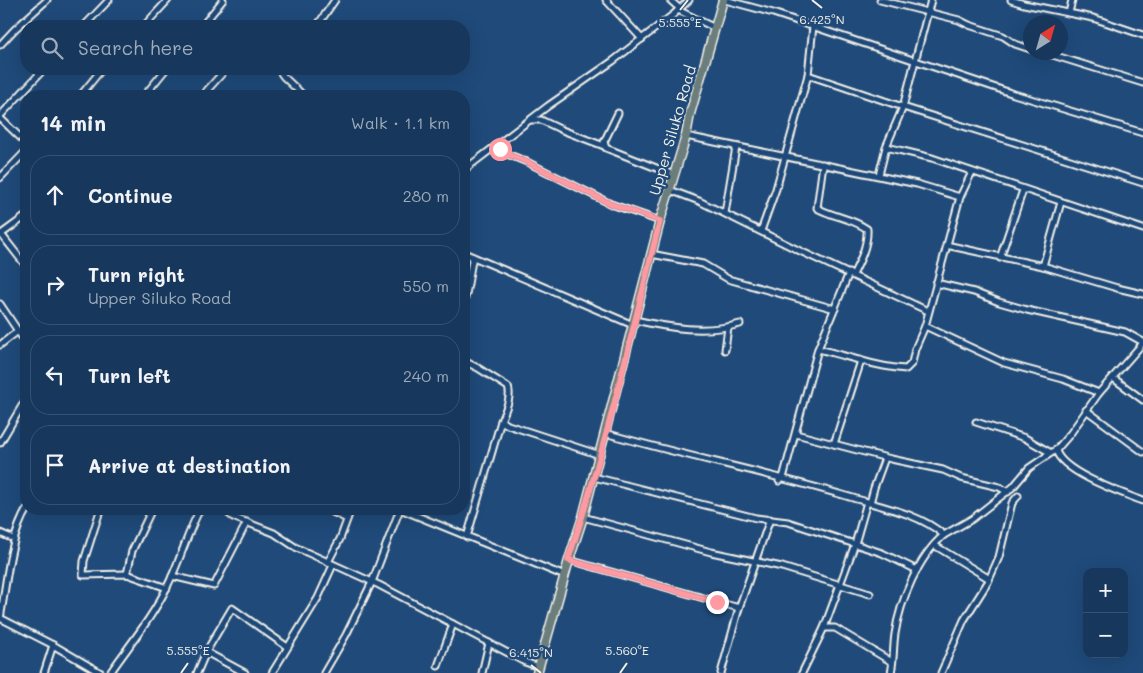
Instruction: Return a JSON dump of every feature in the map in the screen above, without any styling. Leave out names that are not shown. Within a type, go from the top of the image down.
[{"type":"main road","name":"Upper Siluko Road","points":[[538,670],[568,560],[583,517],[600,455],[660,221],[686,136],[690,114],[714,28],[724,0]]},
{"type":"street","points":[[25,20],[47,0]]},
{"type":"street","points":[[90,20],[109,0]]},
{"type":"street","points":[[150,20],[168,0]]},
{"type":"street","points":[[207,20],[223,0]]},
{"type":"street","points":[[321,20],[336,0]]},
{"type":"street","points":[[606,0],[642,39]]},
{"type":"street","points":[[670,0],[679,9],[714,28]]},
{"type":"street","points":[[470,166],[642,39],[689,0]]},
{"type":"street","points":[[724,0],[773,12],[1014,94],[1143,133]]},
{"type":"street","points":[[880,0],[959,20],[1003,36],[1011,42],[1023,46]]},
{"type":"street","points":[[879,176],[886,147],[903,108],[931,0]]},
{"type":"street","points":[[1011,0],[1093,18],[1143,35]]},
{"type":"street","points":[[1069,13],[1072,0]]},
{"type":"street","points":[[0,46],[20,24]]},
{"type":"street","points":[[761,231],[786,156],[808,74],[813,26]]},
{"type":"street","points":[[1068,60],[1143,83]]},
{"type":"street","points":[[808,74],[903,108],[1143,183]]},
{"type":"street","points":[[25,90],[38,75]]},
{"type":"street","points":[[85,90],[97,75]]},
{"type":"street","points":[[149,90],[161,75]]},
{"type":"street","points":[[207,90],[221,75]]},
{"type":"street","points":[[284,75],[298,90]]},
{"type":"street","points":[[20,95],[0,117],[20,137]]},
{"type":"street","points":[[604,146],[604,142],[618,113]]},
{"type":"street","points":[[530,120],[541,120],[674,175]]},
{"type":"street","points":[[686,136],[929,187],[960,197]]},
{"type":"street","points":[[500,143],[502,152],[527,162],[611,204],[660,221]]},
{"type":"street","points":[[725,214],[736,147]]},
{"type":"street","points":[[886,147],[932,158],[1143,230]]},
{"type":"street","points":[[0,178],[20,157]]},
{"type":"street","points":[[781,480],[796,434],[818,349],[851,274],[860,261],[868,236],[867,229],[858,222],[828,215],[816,208],[823,164]]},
{"type":"street","points":[[818,349],[873,364],[906,369],[912,363],[925,326],[960,197],[972,172]]},
{"type":"street","points":[[670,190],[699,200],[928,311]]},
{"type":"street","points":[[1000,258],[1023,190]]},
{"type":"street","points":[[1043,266],[1061,202]]},
{"type":"street","points":[[20,220],[0,234],[20,259]]},
{"type":"street","points":[[946,245],[1043,266],[1143,294]]},
{"type":"street","points":[[651,254],[703,264],[728,279],[835,309]]},
{"type":"street","points":[[470,256],[634,323],[689,329],[727,329],[740,324]]},
{"type":"street","points":[[470,268],[473,257]]},
{"type":"street","points":[[891,673],[895,634],[900,612],[916,570],[934,545],[944,535],[972,519],[1008,492],[1029,468],[1053,451],[1070,434],[1099,393],[1143,343],[1129,334],[1008,305],[974,292],[936,283]]},
{"type":"street","points":[[0,304],[20,334]]},
{"type":"street","points":[[925,326],[1004,363],[1062,379],[1099,393]]},
{"type":"street","points":[[0,345],[18,331]]},
{"type":"street","points":[[834,444],[853,390],[860,360]]},
{"type":"street","points":[[467,537],[510,391],[508,387],[470,364]]},
{"type":"street","points":[[1113,378],[1143,400]]},
{"type":"street","points":[[0,442],[20,409]]},
{"type":"street","points":[[1086,410],[1143,452]]},
{"type":"street","points":[[502,421],[508,425],[600,455]]},
{"type":"street","points":[[976,422],[1025,438],[1053,451],[1068,466],[1096,482],[1143,501]]},
{"type":"street","points":[[605,433],[869,502],[909,515],[936,528],[944,535]]},
{"type":"street","points":[[796,434],[885,458],[943,470],[961,478],[1008,492]]},
{"type":"street","points":[[802,673],[824,628],[885,458]]},
{"type":"street","points":[[594,476],[756,518],[788,522],[882,553],[916,570]]},
{"type":"street","points":[[941,673],[964,620],[988,582],[999,557],[1012,503],[1018,496]]},
{"type":"street","points":[[24,515],[14,539],[0,618],[53,645],[93,671],[101,673]]},
{"type":"street","points":[[99,515],[84,560],[83,575],[127,574],[167,588]]},
{"type":"street","points":[[127,574],[132,551],[149,515]]},
{"type":"street","points":[[110,673],[147,622],[167,588],[180,558],[188,531],[197,515]]},
{"type":"street","points":[[230,515],[274,533],[295,547],[372,582],[538,670]]},
{"type":"street","points":[[339,515],[347,519]]},
{"type":"street","points":[[272,673],[318,598],[349,515]]},
{"type":"street","points":[[324,673],[346,635],[372,582],[398,515]]},
{"type":"street","points":[[414,515],[565,576]]},
{"type":"street","points":[[583,517],[646,535],[782,567],[870,594]]},
{"type":"street","points":[[721,673],[739,608],[770,519]]},
{"type":"street","points":[[172,576],[214,586],[246,522]]},
{"type":"street","points":[[0,533],[14,539]]},
{"type":"street","points":[[934,545],[988,578]]},
{"type":"street","points":[[568,560],[739,608]]},
{"type":"street","points":[[197,673],[206,652],[232,608],[286,646]]},
{"type":"street","points":[[438,666],[453,624]]},
{"type":"street","points":[[824,628],[835,628],[892,662]]},
{"type":"street","points":[[482,673],[489,643]]},
{"type":"street","points":[[44,673],[53,645]]},
{"type":"street","points":[[206,652],[244,673]]},
{"type":"route","points":[[500,149],[502,152],[527,162],[594,197],[660,221],[600,455],[583,517],[568,560],[717,602]]}]
